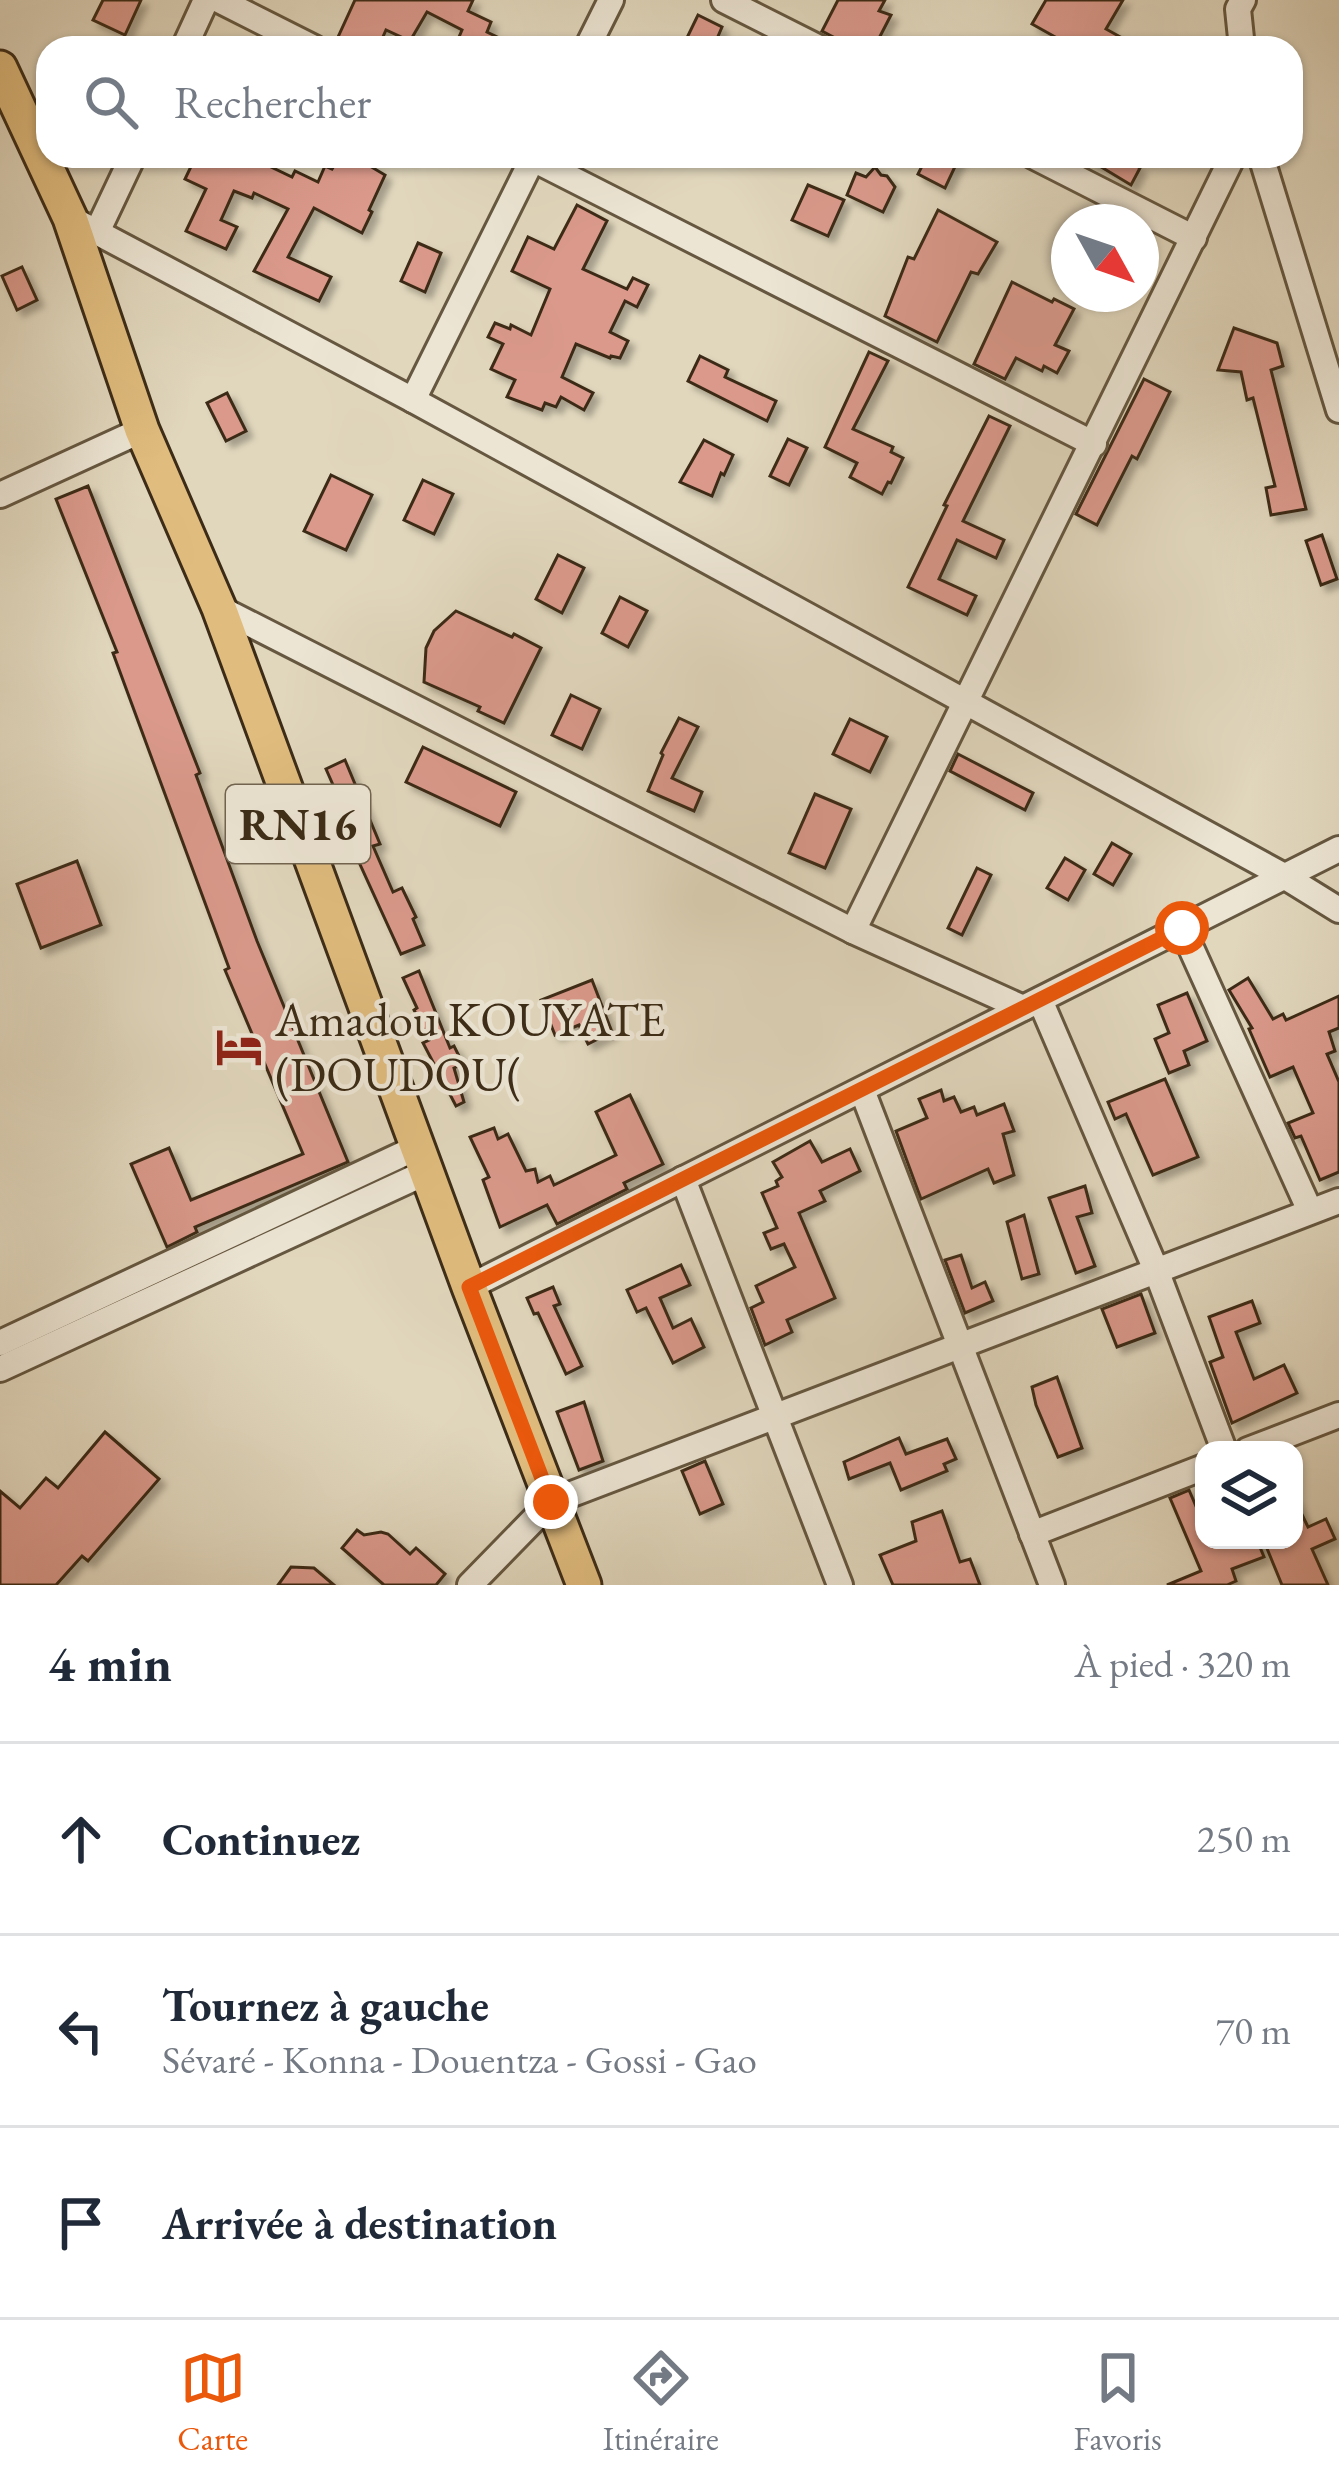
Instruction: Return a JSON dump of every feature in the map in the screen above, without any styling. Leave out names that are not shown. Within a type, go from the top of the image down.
[{"type":"main road","name":"RN16","points":[[0,68],[36,136]]},
{"type":"main road","name":"RN16","points":[[53,168],[83,225],[142,430],[219,608],[584,1585]]},
{"type":"street","points":[[190,36],[206,0]]},
{"type":"street","points":[[219,0],[290,36]]},
{"type":"street","points":[[593,36],[611,0]]},
{"type":"street","points":[[724,0],[795,36]]},
{"type":"street","points":[[1233,3],[1240,36]]},
{"type":"street","points":[[124,168],[83,225],[413,400],[1339,910]]},
{"type":"street","points":[[413,400],[526,168]]},
{"type":"street","points":[[553,168],[1094,443]]},
{"type":"street","points":[[1057,168],[1194,238]]},
{"type":"street","points":[[853,932],[1228,168]]},
{"type":"street","points":[[1265,168],[1339,410]]},
{"type":"street","points":[[0,495],[142,430]]},
{"type":"street","points":[[219,608],[853,932],[1031,1004],[1156,1270],[1221,1441]]},
{"type":"street","points":[[469,1287],[1339,849]]},
{"type":"street","points":[[1182,928],[1310,1211]]},
{"type":"street","points":[[862,1090],[1052,1585]]},
{"type":"street","points":[[0,1343],[422,1159]]},
{"type":"street","points":[[0,1369],[422,1159]]},
{"type":"street","points":[[683,1179],[840,1585]]},
{"type":"street","points":[[470,1585],[551,1502],[1339,1201]]},
{"type":"street","points":[[1271,1441],[1339,1415]]},
{"type":"street","points":[[1032,1534],[1195,1471]]},
{"type":"building","points":[[103,0],[141,0],[125,35],[93,20]]},
{"type":"building","points":[[355,0],[473,0],[468,11],[491,22],[487,32],[495,36],[459,36],[462,30],[427,12],[413,36],[386,30],[383,36],[338,36]]},
{"type":"building","points":[[838,0],[885,0],[879,11],[891,15],[880,36],[831,36],[822,31]]},
{"type":"building","points":[[1046,0],[1123,0],[1106,29],[1119,36],[1053,36],[1032,24]]},
{"type":"building","points":[[698,15],[722,27],[718,36],[688,36]]},
{"type":"building","points":[[190,168],[273,168],[292,177],[295,171],[318,182],[324,168],[373,168],[385,175],[362,233],[314,208],[288,257],[331,277],[319,301],[254,271],[288,209],[254,193],[252,198],[234,191],[221,220],[237,227],[226,249],[186,231],[206,189],[185,179]]},
{"type":"building","points":[[876,168],[895,187],[883,212],[847,195],[856,173],[866,177]]},
{"type":"building","points":[[921,168],[954,168],[945,188],[918,174]]},
{"type":"building","points":[[1103,168],[1140,168],[1131,185]]},
{"type":"building","points":[[808,185],[844,200],[828,236],[792,220]]},
{"type":"building","points":[[577,205],[607,221],[583,269],[627,289],[633,278],[648,285],[637,307],[625,301],[610,332],[628,341],[620,358],[576,344],[562,377],[593,393],[584,410],[561,397],[556,407],[545,403],[542,410],[507,397],[515,380],[491,369],[503,344],[488,337],[495,323],[531,335],[550,289],[512,271],[528,237],[554,249]]},
{"type":"building","points":[[938,210],[997,242],[978,274],[971,272],[937,342],[885,316],[908,257],[914,259]]},
{"type":"building","points":[[418,243],[441,253],[425,292],[401,281]]},
{"type":"building","points":[[22,267],[37,300],[17,310],[2,276]]},
{"type":"building","points":[[1012,282],[1051,302],[1051,312],[1072,312],[1055,345],[1069,351],[1057,373],[1016,358],[1005,379],[974,364]]},
{"type":"building","points":[[1234,328],[1277,343],[1283,366],[1271,370],[1306,509],[1271,515],[1266,488],[1275,486],[1253,398],[1247,400],[1241,372],[1218,370]]},
{"type":"building","points":[[869,352],[888,361],[853,429],[893,447],[891,452],[903,458],[882,494],[850,477],[857,463],[825,447]]},
{"type":"building","points":[[700,356],[728,370],[725,377],[776,401],[767,421],[688,381]]},
{"type":"building","points":[[1144,379],[1170,392],[1097,525],[1076,514]]},
{"type":"building","points":[[227,393],[246,431],[226,441],[207,403]]},
{"type":"building","points":[[989,416],[1010,426],[963,521],[1004,540],[996,558],[957,540],[939,579],[976,596],[967,615],[908,587]]},
{"type":"building","points":[[788,439],[807,448],[789,485],[770,476]]},
{"type":"building","points":[[704,440],[733,455],[712,496],[680,482]]},
{"type":"building","points":[[331,475],[372,495],[346,550],[304,531]]},
{"type":"building","points":[[423,480],[453,494],[434,534],[404,520]]},
{"type":"building","points":[[88,486],[200,773],[196,775],[257,941],[348,1162],[195,1227],[197,1232],[167,1247],[131,1164],[169,1148],[191,1200],[303,1154],[225,970],[229,968],[113,653],[117,652],[56,499]]},
{"type":"building","points":[[1322,535],[1337,579],[1321,585],[1306,541]]},
{"type":"building","points":[[558,555],[584,568],[562,613],[536,599]]},
{"type":"building","points":[[620,597],[647,611],[628,647],[602,633]]},
{"type":"building","points":[[456,611],[541,648],[504,723],[424,682],[426,648],[434,631]]},
{"type":"building","points":[[571,695],[600,709],[582,749],[552,735]]},
{"type":"building","points":[[679,718],[698,727],[672,778],[702,792],[694,811],[648,791]]},
{"type":"building","points":[[850,719],[887,737],[870,772],[833,754]]},
{"type":"building","points":[[423,747],[516,792],[500,826],[406,782]]},
{"type":"building","points":[[958,754],[1033,793],[1025,810],[950,771]]},
{"type":"building","points":[[345,760],[380,844],[373,846],[393,892],[402,888],[416,917],[424,945],[401,954],[353,849],[360,846],[326,769]]},
{"type":"building","points":[[815,794],[851,809],[825,868],[789,853]]},
{"type":"building","points":[[1112,843],[1131,854],[1113,885],[1094,874]]},
{"type":"building","points":[[1065,858],[1085,870],[1068,900],[1047,888]]},
{"type":"building","points":[[77,861],[101,925],[41,948],[17,884]]},
{"type":"building","points":[[977,868],[991,875],[962,935],[948,928]]},
{"type":"building","points":[[419,971],[450,1048],[454,1046],[463,1064],[454,1068],[464,1102],[456,1106],[423,1043],[429,1040],[403,978]]},
{"type":"building","points":[[1248,978],[1273,1019],[1283,1014],[1286,1020],[1339,996],[1339,1028],[1329,1032],[1335,1051],[1327,1054],[1339,1082],[1339,1172],[1320,1180],[1301,1136],[1295,1138],[1288,1123],[1313,1113],[1293,1067],[1270,1077],[1252,1028],[1229,990]]},
{"type":"building","points":[[592,980],[612,1032],[588,1044],[579,1025],[555,1035],[541,1000]]},
{"type":"building","points":[[1187,993],[1207,1041],[1184,1051],[1189,1065],[1169,1073],[1155,1039],[1169,1033],[1158,1005]]},
{"type":"building","points":[[1165,1079],[1198,1157],[1153,1175],[1126,1114],[1115,1119],[1108,1102]]},
{"type":"building","points":[[941,1090],[944,1101],[954,1097],[961,1112],[974,1107],[977,1115],[1004,1104],[1014,1131],[1003,1134],[1014,1175],[994,1183],[988,1169],[921,1199],[896,1131],[927,1118],[919,1099]]},
{"type":"building","points":[[630,1095],[663,1164],[624,1183],[627,1189],[557,1224],[547,1205],[500,1227],[483,1180],[489,1177],[470,1137],[494,1128],[498,1139],[508,1134],[526,1171],[535,1169],[538,1182],[550,1176],[554,1185],[616,1155],[596,1112]]},
{"type":"building","points":[[810,1141],[822,1162],[850,1149],[860,1171],[820,1191],[825,1201],[799,1213],[835,1298],[787,1320],[792,1332],[765,1345],[751,1308],[763,1302],[756,1286],[795,1267],[784,1244],[771,1249],[764,1233],[777,1228],[762,1193],[778,1186],[776,1181],[782,1177],[773,1162]]},
{"type":"building","points":[[1085,1186],[1092,1213],[1077,1217],[1095,1266],[1076,1273],[1049,1198]]},
{"type":"building","points":[[1024,1215],[1039,1274],[1022,1279],[1007,1222]]},
{"type":"building","points":[[961,1255],[972,1288],[985,1282],[993,1301],[965,1313],[945,1260]]},
{"type":"building","points":[[681,1265],[690,1285],[660,1298],[673,1328],[691,1319],[704,1347],[673,1363],[646,1308],[637,1312],[627,1290]]},
{"type":"building","points":[[553,1287],[560,1304],[554,1306],[582,1366],[566,1374],[527,1298]]},
{"type":"building","points":[[1141,1294],[1155,1333],[1117,1347],[1102,1309]]},
{"type":"building","points":[[1252,1301],[1260,1323],[1236,1332],[1254,1379],[1284,1365],[1297,1393],[1232,1423],[1210,1362],[1223,1357],[1209,1317]]},
{"type":"building","points":[[1057,1377],[1082,1448],[1058,1457],[1032,1387]]},
{"type":"building","points":[[584,1402],[603,1461],[579,1470],[557,1412]]},
{"type":"building","points":[[105,1432],[159,1479],[88,1561],[82,1556],[56,1585],[0,1585],[0,1491],[20,1508],[46,1478],[58,1488]]},
{"type":"building","points":[[899,1438],[906,1454],[947,1439],[956,1459],[944,1464],[947,1471],[901,1490],[890,1463],[849,1479],[844,1462]]},
{"type":"building","points":[[705,1461],[723,1504],[700,1514],[682,1471]]},
{"type":"building","points":[[1189,1490],[1195,1504],[1195,1549],[1261,1549],[1264,1557],[1232,1569],[1236,1581],[1227,1585],[1167,1585],[1201,1571],[1170,1498]]},
{"type":"building","points":[[942,1511],[960,1562],[970,1559],[980,1585],[893,1585],[880,1555],[916,1541],[912,1522]]},
{"type":"building","points":[[1303,1517],[1308,1527],[1326,1519],[1335,1539],[1312,1549],[1328,1585],[1282,1585],[1267,1549],[1303,1549]]},
{"type":"building","points":[[357,1530],[364,1535],[388,1534],[410,1554],[416,1548],[445,1574],[436,1585],[384,1585],[342,1548]]},
{"type":"building","points":[[291,1567],[314,1568],[334,1585],[278,1585]]},
{"type":"place","name":"Amadou KOUYATE (DOUDOU(","points":[[239,1047]]},
{"type":"route","points":[[551,1502],[469,1287],[1182,928]]}]
